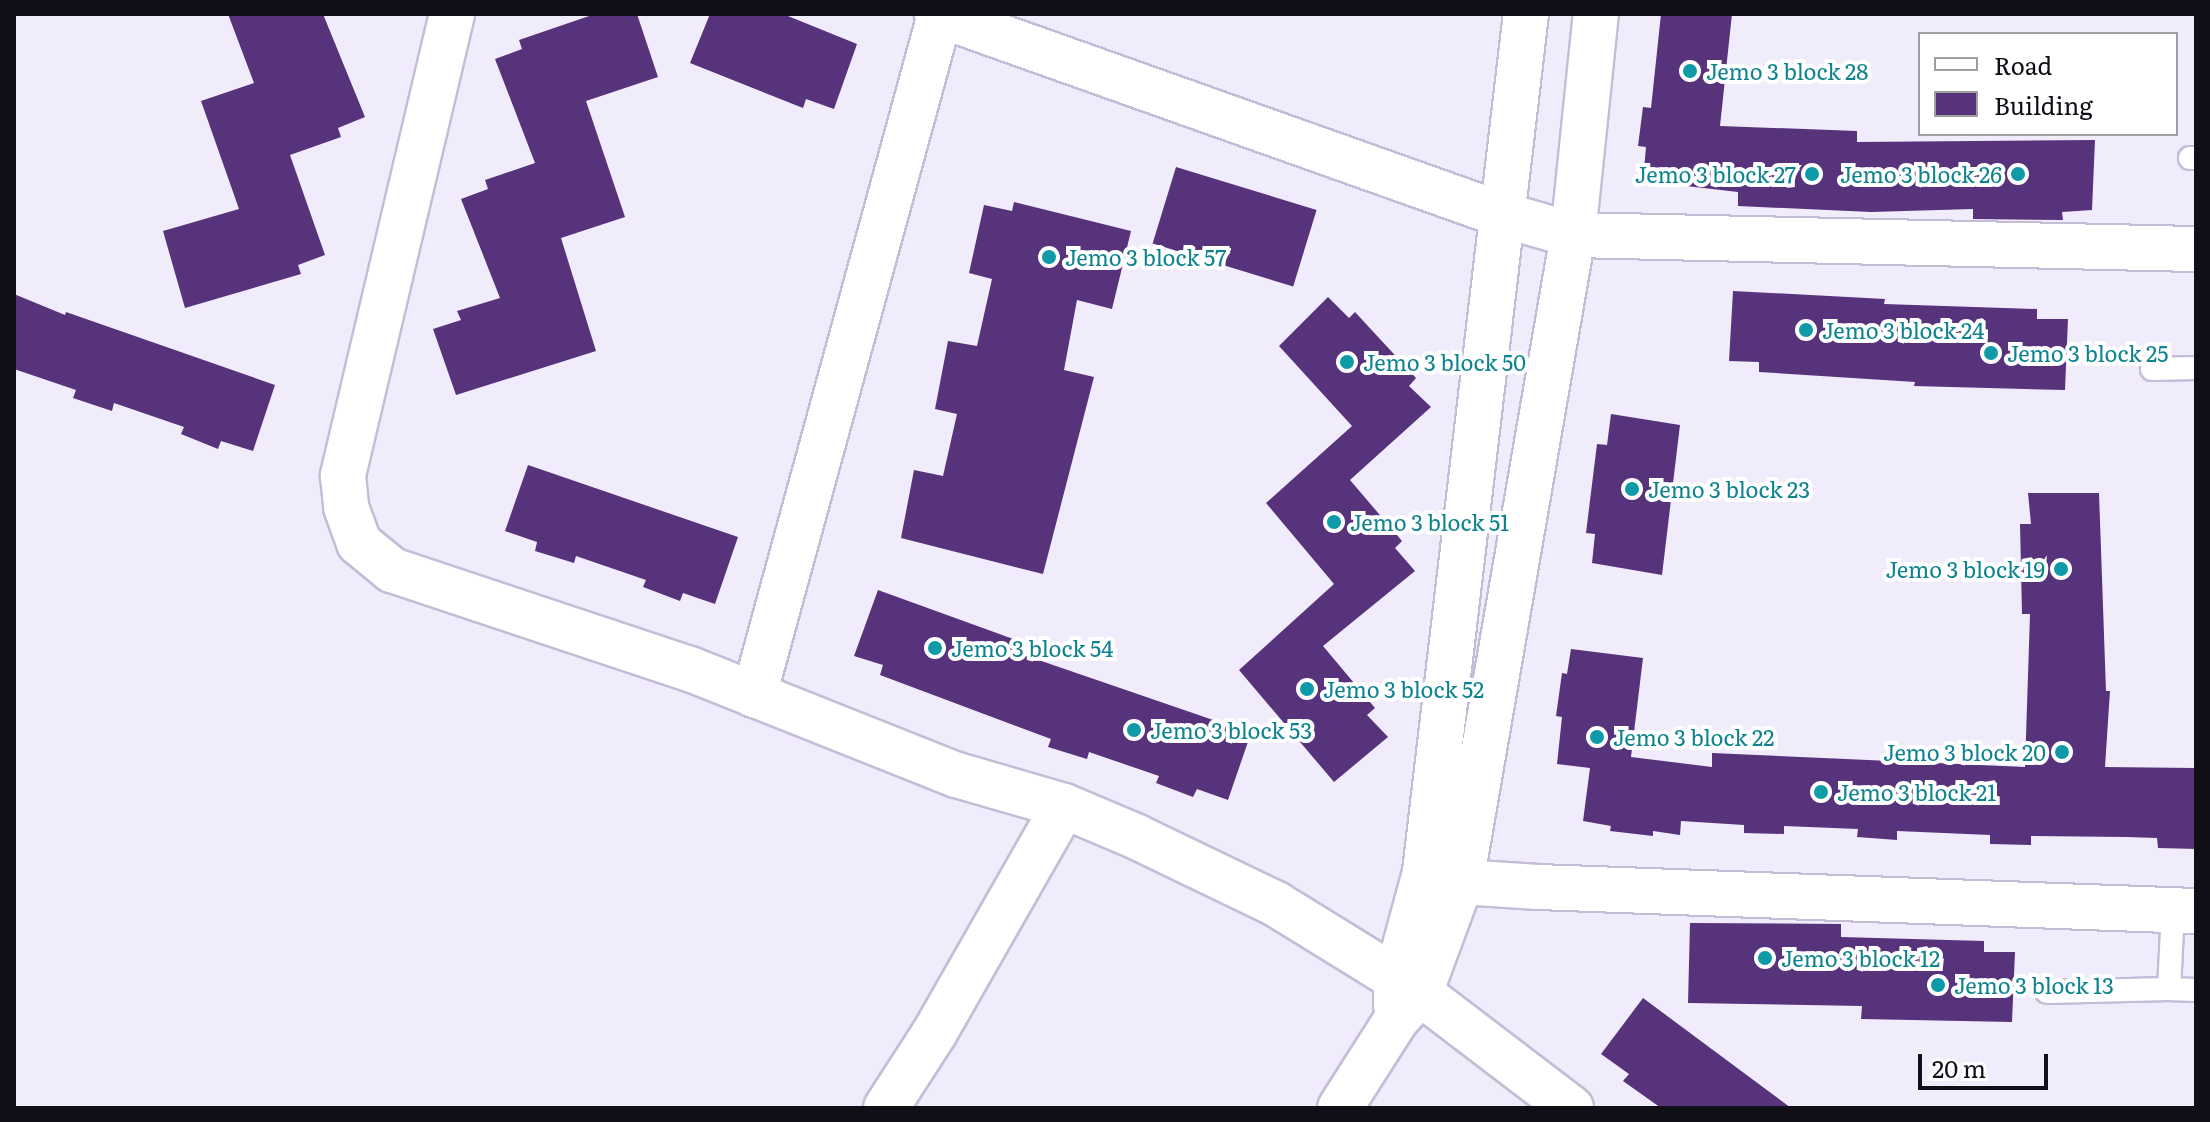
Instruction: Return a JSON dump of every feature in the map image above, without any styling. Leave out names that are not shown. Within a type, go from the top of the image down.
[{"type":"street","points":[[452,14],[343,476],[346,507],[359,543],[392,570],[690,669],[957,775],[1064,806],[1276,904],[1404,998],[1571,1108]]},
{"type":"street","points":[[754,695],[939,14],[1500,214],[1573,235],[2196,249]]},
{"type":"street","points":[[1443,877],[1500,214],[1526,14]]},
{"type":"street","points":[[1340,1108],[1404,998],[1443,877],[1573,235],[1596,14]]},
{"type":"street","points":[[886,1108],[935,1032],[1064,806]]},
{"type":"street","points":[[1443,877],[2184,911]]},
{"type":"lane","points":[[2152,369],[2196,368]]},
{"type":"lane","points":[[2169,989],[2184,911]]},
{"type":"lane","points":[[2047,992],[2196,990]]},
{"type":"building","points":[[228,14],[323,14],[365,117],[338,128],[341,137],[290,155],[325,255],[298,265],[301,274],[185,308],[163,231],[239,209],[201,101],[254,83]]},
{"type":"building","points":[[595,14],[637,14],[658,77],[586,101],[625,217],[561,238],[596,351],[456,395],[433,329],[461,320],[457,311],[500,298],[461,199],[488,189],[485,180],[535,163],[495,59],[522,49],[519,40]]},
{"type":"building","points":[[710,14],[783,14],[857,44],[834,109],[806,99],[803,108],[690,63]]},
{"type":"building","points":[[1661,14],[1732,14],[1720,126],[1857,131],[1857,142],[2095,140],[2092,210],[2062,212],[2063,220],[1973,219],[1973,209],[1871,212],[1738,206],[1738,192],[1643,181],[1646,147],[1638,146],[1643,107],[1651,108]]},
{"type":"building","points":[[1176,167],[1317,210],[1293,286],[1153,244]]},
{"type":"building","points":[[1014,202],[1131,231],[1112,309],[1077,300],[1064,370],[1094,377],[1043,574],[901,538],[914,470],[943,476],[957,414],[935,409],[948,341],[977,346],[992,279],[969,273],[984,205],[1012,211]]},
{"type":"building","points":[[1733,291],[1885,299],[1884,304],[2037,309],[2037,319],[2068,319],[2065,390],[1914,386],[1915,382],[1759,372],[1759,362],[1729,361]]},
{"type":"building","points":[[14,294],[65,315],[66,312],[275,385],[253,451],[221,441],[218,449],[181,434],[184,427],[114,403],[112,411],[73,398],[76,390],[14,369]]},
{"type":"building","points":[[1328,297],[1349,318],[1355,312],[1416,378],[1409,386],[1431,407],[1350,480],[1402,541],[1395,548],[1415,571],[1323,646],[1375,708],[1367,715],[1388,737],[1334,782],[1239,670],[1334,584],[1266,503],[1352,426],[1279,346]]},
{"type":"building","name":"Jemo 3 block 23","points":[[1611,414],[1680,425],[1662,575],[1592,563],[1595,534],[1586,533],[1597,444],[1607,445]]},
{"type":"building","points":[[528,465],[738,537],[715,604],[683,593],[680,601],[643,587],[646,580],[576,556],[574,563],[535,551],[537,542],[505,531]]},
{"type":"building","points":[[2028,493],[2099,493],[2106,691],[2110,691],[2105,767],[2196,768],[2196,849],[2158,848],[2157,838],[2031,836],[2031,845],[1990,844],[1990,835],[1897,831],[1897,840],[1857,837],[1858,829],[1784,826],[1784,834],[1744,833],[1744,825],[1681,821],[1680,835],[1653,831],[1653,836],[1610,831],[1611,826],[1583,821],[1590,768],[1557,764],[1562,717],[1556,716],[1562,673],[1567,674],[1571,649],[1643,658],[1631,757],[1712,767],[1712,753],[2025,767],[2030,614],[2022,614],[2020,524],[2031,524]]},
{"type":"building","points":[[878,590],[1016,640],[1012,651],[1251,733],[1228,800],[1197,789],[1193,797],[1156,783],[1159,776],[1089,752],[1087,759],[1048,747],[1051,739],[880,675],[883,665],[854,656]]},
{"type":"building","points":[[1690,923],[1841,924],[1841,937],[1984,941],[1984,952],[2015,952],[2012,1022],[1861,1019],[1862,1006],[1688,1003]]},
{"type":"building","points":[[1643,998],[1791,1108],[1661,1108],[1623,1081],[1629,1074],[1601,1054]]},
{"type":"place","name":"Jemo 3 block 28","points":[[1690,71]]},
{"type":"place","name":"Jemo 3 block 27","points":[[1812,174]]},
{"type":"place","name":"Jemo 3 block 26","points":[[2018,174]]},
{"type":"place","name":"Jemo 3 block 57","points":[[1049,257]]},
{"type":"place","name":"Jemo 3 block 24","points":[[1806,330]]},
{"type":"place","name":"Jemo 3 block 25","points":[[1991,353]]},
{"type":"place","name":"Jemo 3 block 50","points":[[1347,362]]},
{"type":"place","name":"Jemo 3 block 23","points":[[1632,489]]},
{"type":"place","name":"Jemo 3 block 51","points":[[1334,522]]},
{"type":"place","name":"Jemo 3 block 19","points":[[2061,569]]},
{"type":"place","name":"Jemo 3 block 54","points":[[935,648]]},
{"type":"place","name":"Jemo 3 block 52","points":[[1307,689]]},
{"type":"place","name":"Jemo 3 block 53","points":[[1134,730]]},
{"type":"place","name":"Jemo 3 block 22","points":[[1597,737]]},
{"type":"place","name":"Jemo 3 block 20","points":[[2062,752]]},
{"type":"place","name":"Jemo 3 block 21","points":[[1821,792]]},
{"type":"place","name":"Jemo 3 block 12","points":[[1765,958]]},
{"type":"place","name":"Jemo 3 block 13","points":[[1938,985]]}]
